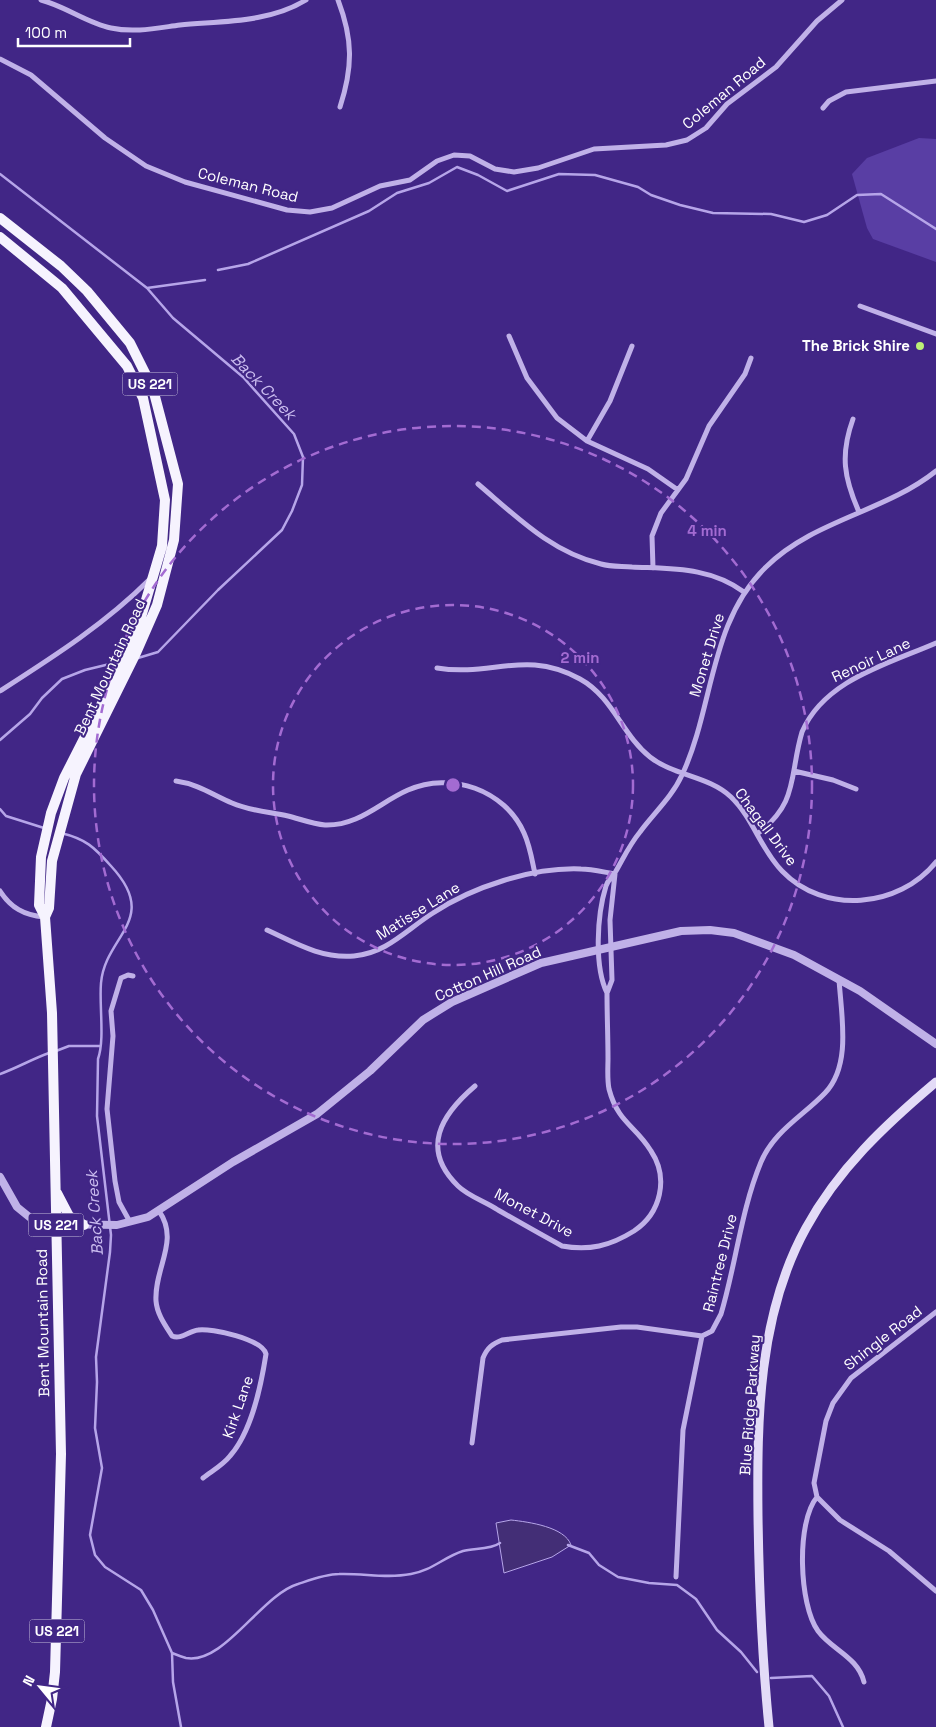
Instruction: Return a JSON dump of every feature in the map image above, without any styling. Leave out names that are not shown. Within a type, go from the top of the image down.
[{"type":"main road","name":"Bent Mountain Road","points":[[0,218],[61,266],[87,291],[130,343],[152,389],[178,484],[174,540],[157,605],[136,654],[76,774],[52,861],[44,901]]},
{"type":"main road","name":"Bent Mountain Road","points":[[0,237],[62,288],[119,354],[144,398],[165,500],[162,546],[144,607],[127,654],[64,778],[51,813],[42,857],[52,1013],[54,1187],[61,1445],[55,1672],[52,1700],[46,1727]]},
{"type":"main road","name":"Blue Ridge Parkway","points":[[769,1727],[761,1626],[758,1485],[765,1356],[773,1314],[793,1253],[805,1229],[833,1184],[882,1129],[936,1082]]},
{"type":"main road","points":[[54,1187],[69,1216],[84,1225]]},
{"type":"street","points":[[41,0],[62,7],[109,28],[130,30],[246,19],[282,11],[306,0]]},
{"type":"street","points":[[338,0],[350,42],[348,75],[340,107]]},
{"type":"street","name":"Coleman Road","points":[[0,58],[31,75],[105,138],[146,166],[193,184],[287,210],[310,212],[332,208],[380,186],[410,180],[437,161],[454,155],[470,156],[504,171],[520,172],[538,168],[594,149],[666,145],[686,140],[706,128],[728,104],[776,66],[816,21],[842,0]]},
{"type":"street","points":[[823,108],[829,101],[846,92],[936,81]]},
{"type":"street","points":[[860,306],[936,334]]},
{"type":"street","points":[[509,336],[536,392],[557,418],[587,441],[648,469],[678,490]]},
{"type":"street","points":[[587,441],[610,401],[632,346]]},
{"type":"street","points":[[653,568],[652,536],[656,524],[693,467],[709,426],[745,374],[751,358]]},
{"type":"street","points":[[853,419],[845,444],[845,469],[859,512]]},
{"type":"street","name":"Monet Drive","points":[[607,993],[601,981],[598,949],[602,902],[608,880],[615,874],[639,833],[663,805],[683,774],[724,635],[744,592],[766,566],[795,543],[915,486],[936,471]]},
{"type":"street","points":[[478,484],[544,540],[572,555],[603,565],[680,568],[709,573],[722,578],[744,592]]},
{"type":"street","points":[[0,691],[89,633],[131,598],[155,574]]},
{"type":"street","name":"Renoir Lane","points":[[757,834],[771,824],[785,806],[806,720],[820,702],[841,686],[936,643]]},
{"type":"street","name":"Chagall Drive","points":[[436,668],[465,670],[526,663],[569,673],[594,688],[606,700],[626,731],[643,751],[653,759],[683,774],[710,783],[730,796],[757,834],[772,860],[793,881],[819,895],[845,900],[869,900],[898,892],[921,877],[936,862]]},
{"type":"street","points":[[794,771],[833,780],[856,789]]},
{"type":"street","points":[[176,781],[199,786],[241,807],[324,825],[351,821],[364,816],[418,786],[442,782],[468,786],[491,796],[511,813],[524,833],[535,874]]},
{"type":"street","name":"Matisse Lane","points":[[267,930],[326,955],[342,957],[368,954],[395,942],[430,914],[463,896],[535,874],[579,869],[615,874]]},
{"type":"street","name":"Monet Drive","points":[[474,1086],[456,1102],[448,1113],[437,1140],[438,1159],[444,1170],[459,1188],[562,1246],[578,1249],[599,1247],[619,1240],[636,1229],[655,1208],[662,1192],[660,1175],[651,1151],[624,1122],[616,1108],[608,1086],[607,993],[612,980],[610,920],[615,874]]},
{"type":"street","points":[[0,891],[13,907],[26,914],[45,918]]},
{"type":"street","name":"Cotton Hill Road","points":[[0,1177],[17,1207],[33,1220],[56,1224],[84,1225],[130,1223],[159,1211],[233,1162],[317,1114],[370,1071],[413,1029],[437,1010],[541,963],[681,931],[722,931],[786,952],[839,979],[936,1044]]},
{"type":"street","points":[[130,1223],[119,1202],[115,1181],[107,1091],[113,1036],[112,1007],[121,978],[128,975],[132,976]]},
{"type":"street","name":"Raintree Drive","points":[[702,1336],[712,1331],[721,1314],[755,1180],[767,1150],[778,1135],[825,1093],[836,1075],[841,1054],[842,1030],[839,979]]},
{"type":"street","name":"Kirk Lane","points":[[159,1211],[165,1220],[169,1237],[159,1277],[156,1300],[160,1317],[172,1336],[179,1338],[198,1330],[220,1332],[256,1344],[263,1348],[266,1354],[258,1396],[240,1442],[229,1458],[203,1478]]},
{"type":"street","name":"Shingle Road","points":[[864,1682],[856,1665],[818,1631],[805,1601],[802,1576],[805,1537],[811,1507],[817,1498],[814,1483],[822,1437],[829,1412],[840,1391],[851,1378],[936,1312]]},
{"type":"street","points":[[472,1443],[483,1358],[486,1351],[495,1342],[621,1327],[637,1327],[702,1336],[683,1430],[676,1576]]},
{"type":"street","points":[[817,1498],[840,1520],[889,1551],[936,1590]]},
{"type":"shaded area","points":[[919,138],[936,139],[936,262],[873,239],[867,228],[852,174],[867,158]]},
{"type":"shaded area","points":[[511,1520],[546,1526],[562,1534],[571,1545],[552,1557],[504,1573],[496,1523]]},
{"type":"waterway","points":[[218,270],[248,264],[369,211],[397,193],[429,183],[457,167],[478,175],[507,191],[559,174],[595,175],[638,187],[651,195],[680,205],[713,213],[771,214],[804,222],[827,215],[857,195],[881,194],[936,229]]},
{"type":"waterway","name":"Back Creek","points":[[0,174],[147,288],[173,318],[243,377],[294,434],[303,457],[302,485],[282,530],[218,590],[158,652],[138,658]]},
{"type":"waterway","points":[[147,288],[205,280]]},
{"type":"waterway","name":"Back Creek","points":[[0,740],[30,714],[42,698],[62,679],[85,670],[118,662]]},
{"type":"waterway","name":"Back Creek","points":[[0,809],[6,816],[44,828]]},
{"type":"waterway","name":"Back Creek","points":[[61,833],[83,841],[100,854],[125,885],[131,900],[131,914],[126,927],[111,952],[101,983],[101,1042],[98,1059],[97,1116],[111,1235],[96,1357],[95,1428],[102,1468],[90,1535],[95,1555],[105,1567],[141,1590],[153,1610],[172,1653],[173,1682],[181,1727]]},
{"type":"waterway","points":[[56,1051],[69,1046],[99,1046]]},
{"type":"waterway","points":[[0,1074],[49,1053]]},
{"type":"waterway","points":[[172,1653],[186,1658],[200,1657],[214,1651],[228,1641],[270,1601],[298,1584],[334,1574],[393,1576],[411,1574],[425,1570],[463,1551],[487,1548],[500,1543]]},
{"type":"waterway","points":[[568,1545],[589,1553],[599,1565],[618,1577],[649,1583],[677,1585],[696,1599],[717,1630],[741,1652],[757,1672]]},
{"type":"waterway","points":[[771,1678],[812,1676],[829,1696],[843,1727]]},
{"type":"place","name":"The Brick Shire","points":[[920,346]]}]
